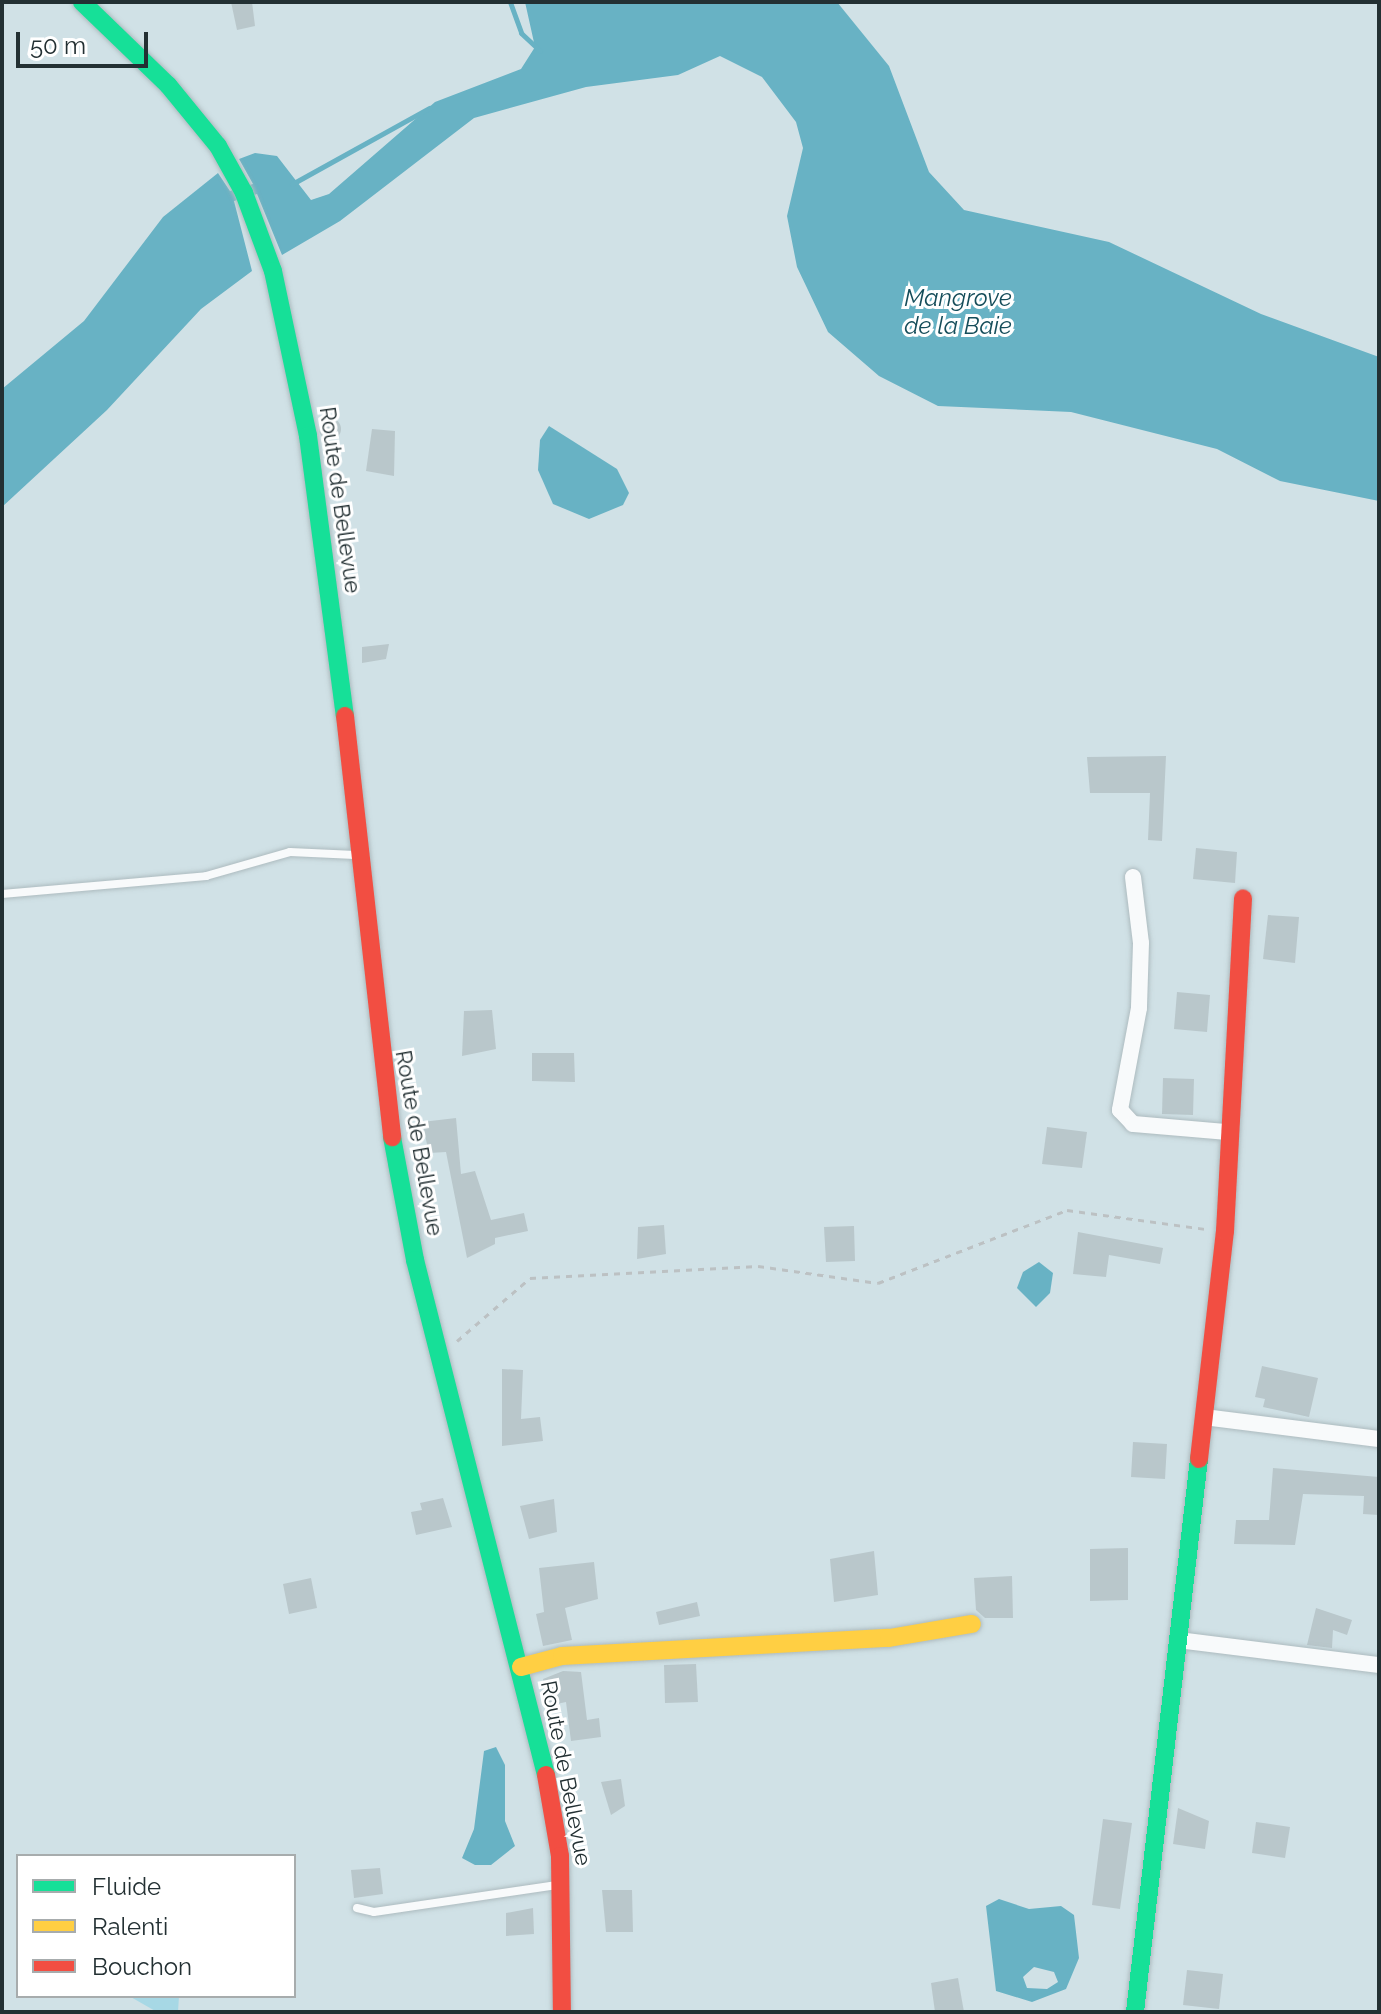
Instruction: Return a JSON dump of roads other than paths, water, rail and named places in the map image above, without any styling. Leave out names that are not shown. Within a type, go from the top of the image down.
[{"type":"main road","name":"Route de Bellevue","points":[[82,2],[168,85],[218,146],[244,193],[273,271],[308,436],[342,682],[355,855],[383,1086],[439,1357],[542,1750],[561,1885],[562,2012]]},
{"type":"main road","points":[[1135,2012],[1225,1231],[1226,1132],[1242,976],[1243,898]]},
{"type":"main road","points":[[521,1667],[562,1656],[889,1638],[972,1624]]},
{"type":"street","points":[[1133,877],[1141,943],[1139,1008],[1120,1110],[1133,1124],[1226,1132]]},
{"type":"street","points":[[1204,1417],[1379,1439]]},
{"type":"street","points":[[1178,1640],[1379,1665]]},
{"type":"lane","points":[[2,894],[206,876],[290,852],[355,855]]},
{"type":"lane","points":[[357,1908],[374,1912],[561,1885]]},
{"type":"water","name":"Mangrove de la Baie","points":[[525,2],[837,2],[889,66],[929,172],[964,210],[1109,242],[1261,314],[1379,357],[1379,501],[1280,481],[1217,449],[1071,412],[938,406],[879,376],[828,332],[797,267],[787,216],[803,148],[796,122],[762,77],[720,56],[678,75],[586,87],[474,118],[340,221],[282,255],[257,194],[234,201],[252,271],[201,309],[107,410],[2,507],[2,389],[84,321],[163,217],[218,173],[230,191],[253,184],[239,159],[255,153],[277,156],[311,200],[329,194],[435,102],[521,69],[535,47]]},
{"type":"water","points":[[549,426],[617,469],[629,493],[623,505],[589,519],[553,504],[538,470],[540,440]]},
{"type":"water","points":[[1039,1262],[1053,1273],[1050,1293],[1036,1307],[1017,1288],[1023,1272]]},
{"type":"water","points":[[496,1747],[505,1765],[505,1821],[515,1846],[491,1865],[475,1865],[462,1858],[474,1829],[484,1751]]},
{"type":"water","points":[[999,1899],[1029,1909],[1061,1906],[1074,1915],[1079,1958],[1066,1989],[1032,2002],[996,1991],[986,1906]],"holes":[[[1034,1967],[1054,1972],[1058,1982],[1047,1989],[1027,1988],[1023,1977]]]},
{"type":"waterway","points":[[510,2],[521,33],[540,51]]},
{"type":"waterway","points":[[292,184],[429,108]]}]
